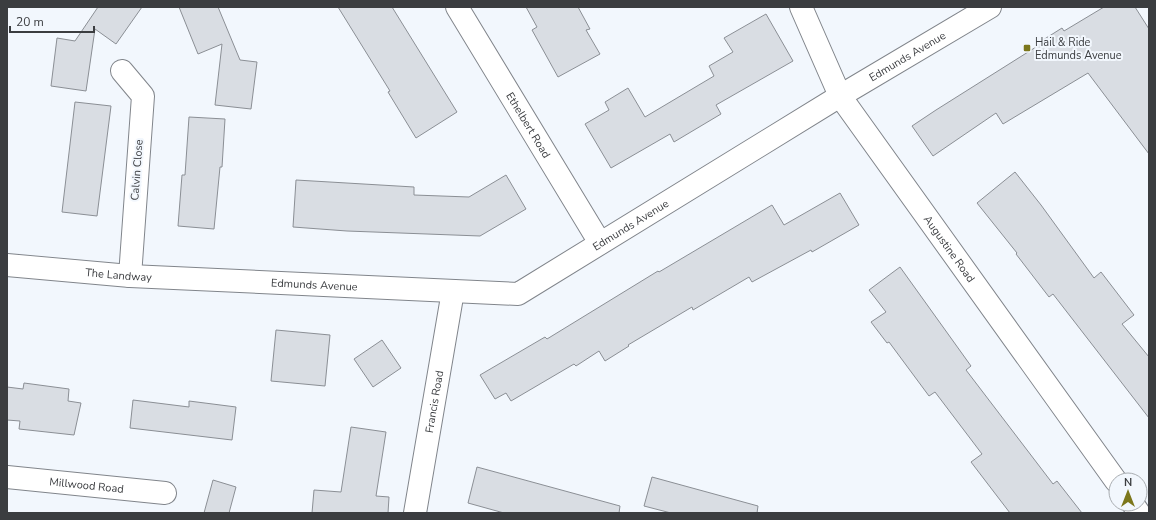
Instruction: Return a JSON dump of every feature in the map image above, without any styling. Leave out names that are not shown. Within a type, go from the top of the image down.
[{"type":"street","name":"Ethelbert Road","points":[[457,7],[600,243]]},
{"type":"street","name":"Augustine Road","points":[[801,7],[840,96],[1110,472]]},
{"type":"street","name":"Edmunds Avenue","points":[[230,280],[518,294],[840,96],[990,7]]},
{"type":"street","name":"Calvin Close","points":[[122,71],[143,96],[130,276]]},
{"type":"street","name":"The Landway","points":[[7,264],[130,276],[230,280]]},
{"type":"street","name":"Francis Road","points":[[415,513],[453,291]]},
{"type":"street","name":"Millwood Road","points":[[7,477],[166,493]]},
{"type":"building","points":[[98,7],[142,7],[116,44],[95,29],[86,91],[51,86],[57,38],[75,41]]},
{"type":"building","points":[[179,7],[218,7],[240,60],[257,62],[251,109],[215,105],[222,44],[198,54]]},
{"type":"building","points":[[338,7],[392,7],[457,112],[416,138],[388,92],[390,91]]},
{"type":"building","points":[[526,7],[578,7],[590,29],[586,30],[600,54],[558,77],[532,30],[537,27]]},
{"type":"building","points":[[1104,7],[1135,7],[1149,29],[1149,154],[1088,73],[1003,124],[996,113],[933,156],[912,126],[1036,47],[1035,45],[1062,28],[1064,31]]},
{"type":"building","points":[[766,14],[793,61],[716,105],[721,114],[674,142],[670,134],[611,168],[585,124],[609,110],[605,102],[628,88],[645,117],[714,76],[709,66],[733,52],[724,38]]},
{"type":"building","points":[[75,102],[111,106],[97,216],[62,212]]},
{"type":"building","points":[[189,117],[225,119],[222,167],[220,167],[214,229],[178,226],[182,175],[185,175]]},
{"type":"building","points":[[1015,172],[1094,278],[1101,272],[1134,315],[1122,324],[1149,357],[1149,418],[1053,294],[1049,297],[1016,254],[1017,253],[977,203]]},
{"type":"building","points":[[506,175],[526,209],[480,236],[347,231],[293,227],[296,180],[414,187],[414,195],[469,197]]},
{"type":"building","points":[[840,193],[859,225],[812,252],[811,250],[752,282],[749,277],[693,310],[692,307],[628,345],[629,346],[605,361],[599,351],[576,366],[574,364],[511,401],[506,393],[495,399],[480,375],[545,337],[547,339],[658,271],[659,272],[772,205],[784,225]]},
{"type":"building","points":[[900,267],[971,366],[966,370],[1053,484],[1057,481],[1082,513],[1010,513],[971,462],[982,454],[935,392],[929,396],[889,342],[887,343],[871,322],[886,312],[869,290]]},
{"type":"building","points":[[276,330],[330,335],[325,386],[271,381]]},
{"type":"building","points":[[382,340],[401,368],[373,387],[354,359]]},
{"type":"building","points":[[24,383],[69,389],[68,401],[81,403],[74,435],[19,429],[20,421],[7,420],[7,387],[23,389]]},
{"type":"building","points":[[133,400],[189,407],[189,401],[236,407],[232,440],[130,428]]},
{"type":"building","points":[[351,427],[386,432],[376,496],[389,497],[388,513],[312,513],[314,490],[341,492]]},
{"type":"building","points":[[477,467],[620,506],[619,513],[504,513],[468,503]]},
{"type":"building","points":[[652,477],[758,506],[757,513],[671,513],[644,506]]},
{"type":"building","points":[[213,480],[236,487],[229,513],[204,513]]},
{"type":"place","name":"Hail & Ride Edmunds Avenue","points":[[1027,48]]}]
